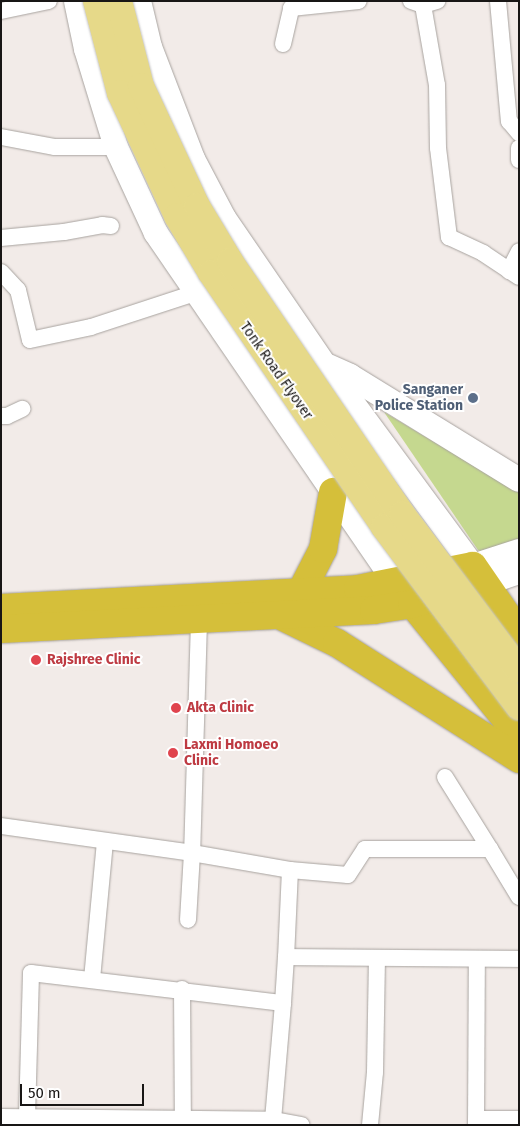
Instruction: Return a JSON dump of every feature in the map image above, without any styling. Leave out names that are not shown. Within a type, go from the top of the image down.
[{"type":"highway","points":[[300,594],[323,549],[333,492]]},
{"type":"highway","points":[[1,608],[300,594],[358,589],[395,582],[478,575]]},
{"type":"highway","points":[[1,629],[199,621],[281,616],[412,604],[478,575]]},
{"type":"highway","points":[[478,575],[519,633]]},
{"type":"highway","points":[[395,582],[519,735]]},
{"type":"highway","points":[[281,616],[337,643],[519,759]]},
{"type":"main road","name":"Tonk Road Flyover","points":[[96,1],[120,93],[177,216],[206,265],[384,527],[519,707]]},
{"type":"main road","name":"Tonk Road Flyover","points":[[119,1],[141,86],[197,206],[225,253],[402,514],[519,670]]},
{"type":"street","points":[[1,11],[48,1]]},
{"type":"street","points":[[76,1],[86,49],[116,147],[156,233],[198,292],[246,368],[395,582]]},
{"type":"street","points":[[139,1],[150,47],[194,159],[224,218],[324,364],[478,575]]},
{"type":"street","points":[[283,44],[291,8],[359,1]]},
{"type":"street","points":[[498,1],[509,121],[519,133]]},
{"type":"street","points":[[424,2],[437,86],[438,148],[448,237],[483,253],[514,274],[519,251]]},
{"type":"street","points":[[1,138],[55,146],[116,147]]},
{"type":"street","points":[[519,148],[519,160]]},
{"type":"street","points":[[1,238],[64,232],[102,225],[110,226]]},
{"type":"street","points":[[1,272],[18,290],[30,340],[91,327],[198,292]]},
{"type":"street","points":[[324,364],[350,376],[519,480]]},
{"type":"street","points":[[1,416],[7,416],[22,409]]},
{"type":"street","points":[[478,575],[519,551]]},
{"type":"street","points":[[478,575],[519,572]]},
{"type":"street","points":[[188,920],[192,854],[199,621]]},
{"type":"street","points":[[445,777],[519,897]]},
{"type":"street","points":[[1,826],[290,870],[348,875],[365,849],[490,849]]},
{"type":"street","points":[[92,979],[105,842]]},
{"type":"street","points":[[273,1120],[283,1003],[290,870]]},
{"type":"street","points":[[286,957],[519,959]]},
{"type":"street","points":[[370,1125],[375,1072],[377,959]]},
{"type":"street","points":[[477,959],[476,1122],[519,1119]]},
{"type":"street","points":[[27,1116],[31,973],[182,989],[283,1003]]},
{"type":"street","points":[[182,989],[183,1118]]},
{"type":"street","points":[[1,1117],[273,1120],[302,1125]]},
{"type":"green space","points":[[384,412],[519,493],[519,546],[489,555],[478,550]]},
{"type":"place","name":"Sanganer Police Station","points":[[473,398]]},
{"type":"place","name":"Rajshree Clinic","points":[[36,660]]},
{"type":"place","name":"Akta Clinic","points":[[176,708]]},
{"type":"place","name":"Laxmi Homoeo Clinic","points":[[173,753]]}]
